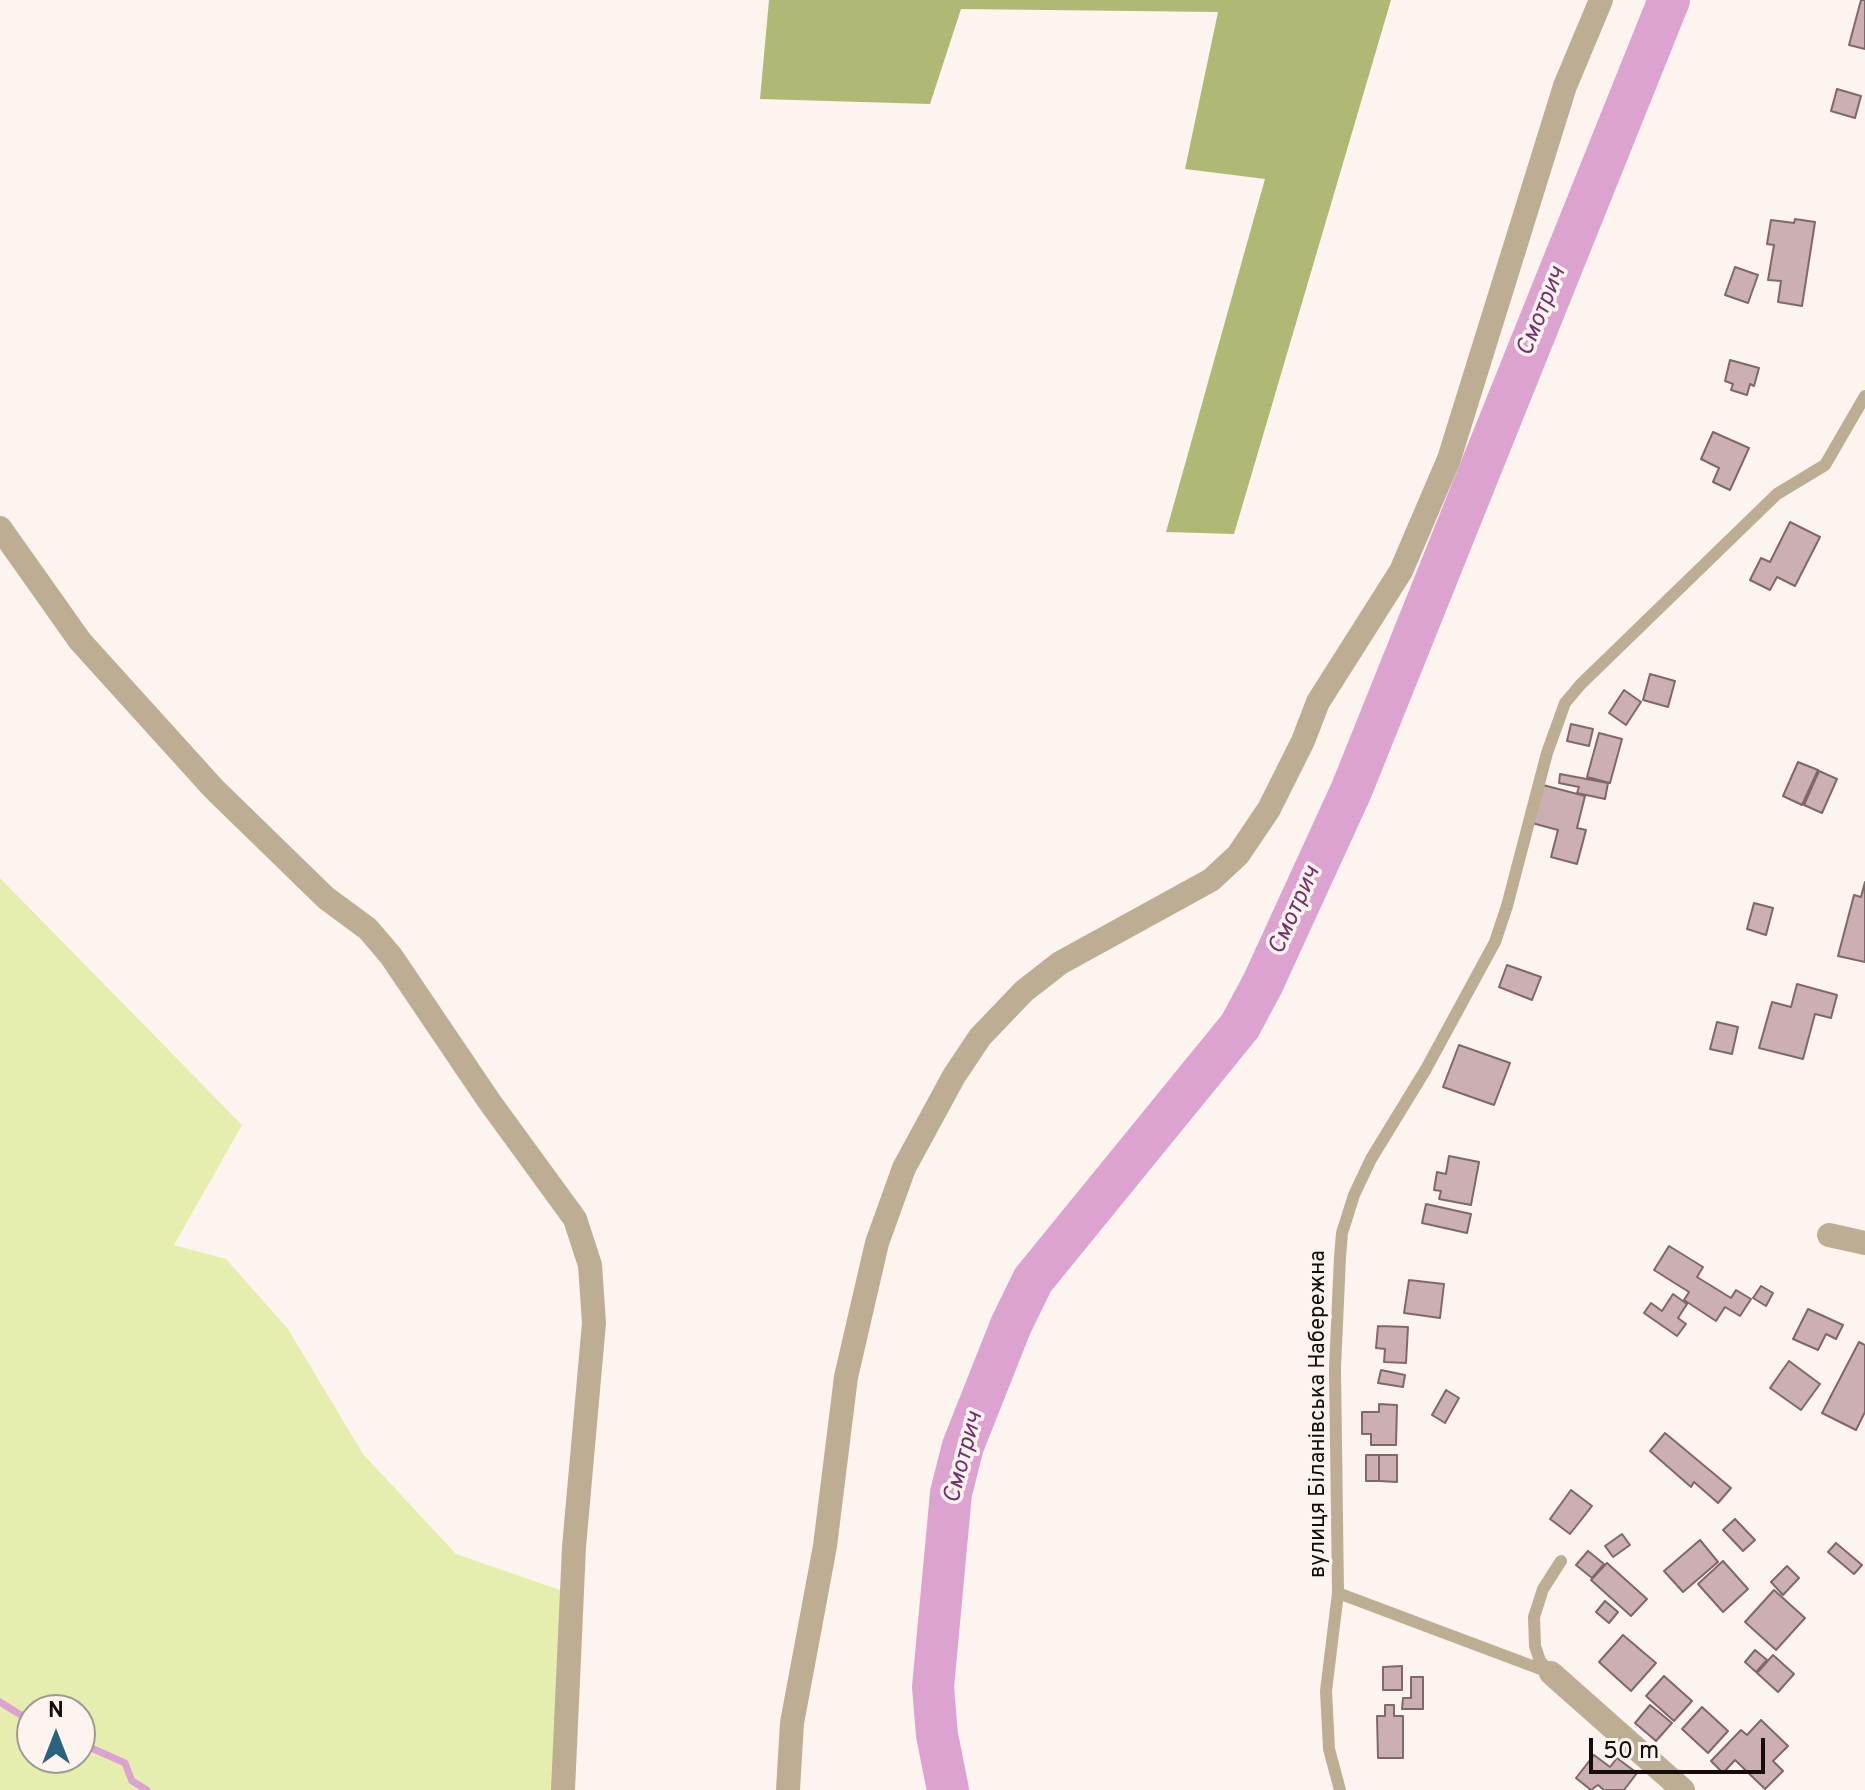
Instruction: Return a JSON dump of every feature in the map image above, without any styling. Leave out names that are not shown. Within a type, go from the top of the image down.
[{"type":"street","points":[[788,1790],[792,1723],[825,1546],[846,1377],[877,1243],[904,1168],[971,1050],[1024,991],[1060,963],[1211,880],[1238,855],[1269,809],[1303,741],[1318,702],[1401,571],[1449,459],[1565,86],[1601,0]]},
{"type":"street","points":[[0,528],[80,641],[214,789],[326,898],[368,929],[391,956],[489,1101],[575,1219],[590,1265],[594,1323],[574,1547],[563,1790]]},
{"type":"street","points":[[1829,1235],[1865,1243]]},
{"type":"street","points":[[1551,1673],[1683,1790]]},
{"type":"lane","name":"вулиця Біланівська Набережна","points":[[1340,1790],[1329,1749],[1326,1691],[1338,1593],[1335,1368],[1342,1233],[1354,1195],[1371,1159],[1426,1069],[1495,942],[1547,753],[1565,703],[1777,494],[1825,465],[1865,396]]},
{"type":"lane","points":[[1551,1673],[1540,1661],[1535,1646],[1534,1617],[1543,1589],[1561,1561]]},
{"type":"lane","points":[[1338,1593],[1551,1673]]},
{"type":"green space","points":[[769,0],[1391,0],[1234,534],[1166,532],[1265,179],[1185,169],[1218,12],[961,9],[930,104],[760,99]]},
{"type":"green space","points":[[0,878],[242,1125],[174,1245],[226,1259],[288,1329],[363,1454],[456,1554],[560,1590],[562,1790],[0,1790]]},
{"type":"building","points":[[1861,0],[1865,0],[1865,49],[1849,45]]},
{"type":"building","points":[[1837,89],[1861,96],[1855,118],[1831,111]]},
{"type":"building","points":[[1795,219],[1815,222],[1802,306],[1778,302],[1781,281],[1768,280],[1774,245],[1767,244],[1771,220],[1794,223]]},
{"type":"building","points":[[1735,267],[1758,275],[1748,303],[1725,295]]},
{"type":"building","points":[[1730,360],[1759,368],[1754,386],[1750,384],[1747,395],[1731,390],[1733,384],[1725,381]]},
{"type":"building","points":[[1713,432],[1749,448],[1730,490],[1713,482],[1719,468],[1701,459]]},
{"type":"building","points":[[1790,522],[1820,537],[1795,586],[1777,577],[1770,590],[1750,580],[1761,558],[1770,562]]},
{"type":"building","points":[[1650,674],[1675,681],[1668,707],[1643,700]]},
{"type":"building","points":[[1624,690],[1641,702],[1626,725],[1609,713]]},
{"type":"building","points":[[1571,724],[1593,729],[1589,746],[1567,741]]},
{"type":"building","points":[[1599,733],[1622,739],[1610,783],[1587,777]]},
{"type":"building","points":[[1798,762],[1818,770],[1802,805],[1783,796]]},
{"type":"building","points":[[1819,771],[1837,779],[1822,813],[1804,805]]},
{"type":"building","points":[[1560,774],[1608,783],[1605,799],[1577,793],[1579,787],[1559,783]]},
{"type":"building","points":[[1543,785],[1585,796],[1577,828],[1586,830],[1577,864],[1551,857],[1558,830],[1532,823]]},
{"type":"building","points":[[1865,882],[1865,962],[1838,956],[1854,895],[1861,897]]},
{"type":"building","points":[[1754,903],[1773,908],[1766,935],[1747,929]]},
{"type":"building","points":[[1507,965],[1541,977],[1532,1000],[1499,987]]},
{"type":"building","points":[[1797,984],[1837,995],[1831,1018],[1815,1014],[1803,1059],[1759,1048],[1772,1002],[1791,1007]]},
{"type":"building","points":[[1717,1022],[1738,1027],[1732,1054],[1710,1049]]},
{"type":"building","points":[[1459,1045],[1510,1063],[1494,1105],[1443,1087]]},
{"type":"building","points":[[1449,1156],[1479,1162],[1471,1205],[1439,1199],[1441,1191],[1434,1190],[1437,1172],[1446,1174]]},
{"type":"building","points":[[1426,1204],[1471,1214],[1467,1233],[1422,1223]]},
{"type":"building","points":[[1669,1246],[1703,1267],[1697,1277],[1731,1298],[1736,1290],[1751,1299],[1740,1316],[1725,1307],[1716,1321],[1684,1300],[1689,1292],[1654,1270]]},
{"type":"building","points":[[1409,1280],[1444,1284],[1440,1318],[1404,1313]]},
{"type":"building","points":[[1761,1286],[1773,1293],[1766,1306],[1753,1298]]},
{"type":"building","points":[[1673,1294],[1687,1304],[1678,1318],[1686,1324],[1677,1336],[1644,1313],[1651,1303],[1662,1311]]},
{"type":"building","points":[[1808,1309],[1843,1325],[1836,1339],[1826,1334],[1818,1350],[1793,1339]]},
{"type":"building","points":[[1378,1326],[1408,1327],[1406,1363],[1384,1362],[1385,1349],[1376,1348]]},
{"type":"building","points":[[1859,1342],[1865,1345],[1865,1412],[1856,1430],[1822,1413]]},
{"type":"building","points":[[1789,1361],[1820,1384],[1801,1410],[1770,1388]]},
{"type":"building","points":[[1381,1370],[1405,1375],[1403,1387],[1378,1383]]},
{"type":"building","points":[[1446,1390],[1459,1398],[1445,1423],[1432,1415]]},
{"type":"building","points":[[1379,1404],[1397,1405],[1396,1445],[1371,1445],[1371,1434],[1362,1434],[1362,1412],[1379,1412]]},
{"type":"building","points":[[1665,1433],[1731,1488],[1718,1503],[1694,1482],[1691,1487],[1650,1451]]},
{"type":"building","points":[[1366,1455],[1379,1455],[1379,1481],[1366,1481]]},
{"type":"building","points":[[1379,1455],[1397,1455],[1397,1482],[1379,1481]]},
{"type":"building","points":[[1571,1490],[1592,1506],[1570,1534],[1550,1519]]},
{"type":"building","points":[[1735,1519],[1755,1540],[1743,1551],[1723,1530]]},
{"type":"building","points":[[1622,1534],[1630,1545],[1613,1557],[1605,1546]]},
{"type":"building","points":[[1700,1540],[1718,1562],[1683,1592],[1664,1571]]},
{"type":"building","points":[[1836,1543],[1862,1565],[1854,1574],[1828,1552]]},
{"type":"building","points":[[1588,1551],[1604,1564],[1592,1578],[1576,1565]]},
{"type":"building","points":[[1723,1561],[1748,1589],[1723,1612],[1698,1584]]},
{"type":"building","points":[[1607,1563],[1647,1599],[1631,1616],[1591,1580]]},
{"type":"building","points":[[1787,1566],[1799,1578],[1783,1595],[1771,1582]]},
{"type":"building","points":[[1774,1590],[1805,1618],[1776,1650],[1745,1622]]},
{"type":"building","points":[[1605,1601],[1618,1612],[1609,1623],[1596,1612]]},
{"type":"building","points":[[1623,1635],[1656,1663],[1631,1691],[1599,1662]]},
{"type":"building","points":[[1755,1650],[1767,1660],[1756,1672],[1745,1662]]},
{"type":"building","points":[[1773,1655],[1794,1674],[1778,1692],[1757,1673]]},
{"type":"building","points":[[1402,1666],[1402,1690],[1383,1690],[1383,1667]]},
{"type":"building","points":[[1664,1676],[1692,1701],[1674,1721],[1646,1696]]},
{"type":"building","points":[[1411,1677],[1423,1677],[1423,1709],[1402,1709],[1403,1698],[1411,1698]]},
{"type":"building","points":[[1385,1705],[1394,1705],[1394,1716],[1403,1716],[1403,1758],[1378,1758],[1377,1716],[1385,1716]]},
{"type":"building","points":[[1650,1705],[1672,1723],[1656,1741],[1635,1723]]},
{"type":"building","points":[[1702,1707],[1728,1731],[1708,1753],[1682,1729]]},
{"type":"building","points":[[1761,1720],[1788,1746],[1773,1761],[1783,1771],[1765,1789],[1735,1760],[1723,1773],[1711,1761],[1741,1730],[1747,1735]]},
{"type":"building","points":[[1594,1755],[1610,1767],[1617,1758],[1637,1773],[1624,1790],[1604,1790],[1598,1785],[1591,1790],[1576,1778]]},
{"type":"waterway","name":"Смотрич","points":[[948,1790],[937,1735],[933,1687],[951,1493],[963,1446],[1011,1325],[1033,1280],[1240,1026],[1263,983],[1351,791],[1669,0]]},
{"type":"waterway","points":[[0,1702],[16,1712]]},
{"type":"waterway","points":[[96,1750],[125,1763],[132,1781],[147,1790]]}]
